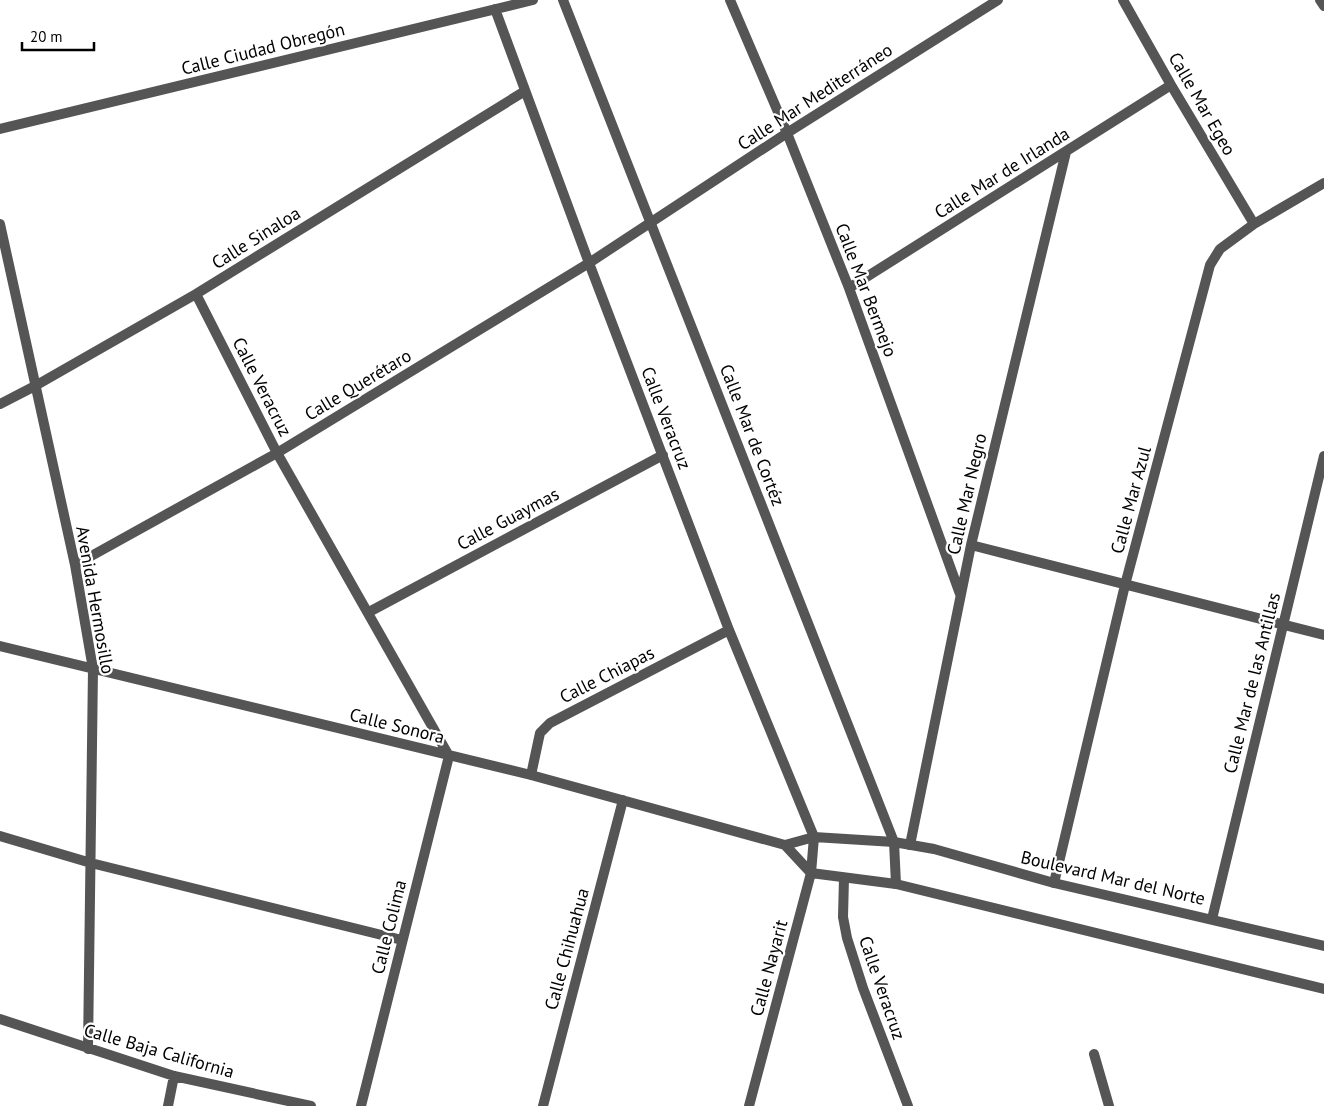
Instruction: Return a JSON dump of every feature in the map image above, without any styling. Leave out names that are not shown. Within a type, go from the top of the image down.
[{"type":"street","name":"Calle Ciudad Obregón","points":[[0,130],[533,0]]},
{"type":"street","name":"Calle Mar de Cortéz","points":[[563,0],[894,842],[896,884]]},
{"type":"street","name":"Calle Mar Bermejo","points":[[730,0],[787,133],[849,288],[960,595]]},
{"type":"street","name":"Calle Mar Mediterráneo","points":[[651,223],[787,133],[998,0]]},
{"type":"street","name":"Calle Mar Egeo","points":[[1123,0],[1254,224]]},
{"type":"street","points":[[1320,0],[1324,6]]},
{"type":"street","name":"Calle Veracruz","points":[[495,9],[589,263],[730,630],[814,837]]},
{"type":"street","name":"Calle Mar de Irlanda","points":[[849,288],[1171,85]]},
{"type":"street","name":"Calle Sinaloa","points":[[0,404],[196,294],[525,91]]},
{"type":"street","name":"Calle Mar Negro","points":[[910,844],[971,544],[1066,152]]},
{"type":"street","name":"Calle Mar Azul","points":[[1054,883],[1125,585],[1206,277],[1220,249],[1254,224],[1324,183]]},
{"type":"street","name":"Calle Querétaro","points":[[75,565],[277,453],[589,263],[651,223]]},
{"type":"street","name":"Avenida Hermosillo","points":[[0,224],[75,565],[93,669],[88,1049]]},
{"type":"street","name":"Calle Veracruz","points":[[196,294],[277,453],[369,612],[449,756]]},
{"type":"street","name":"Calle Guaymas","points":[[369,612],[663,455]]},
{"type":"street","name":"Calle Mar de las Antillas","points":[[1212,919],[1324,456]]},
{"type":"street","points":[[971,544],[1283,626],[1324,635]]},
{"type":"street","name":"Calle Chiapas","points":[[531,775],[540,733],[550,723],[730,630]]},
{"type":"street","name":"Calle Sonora","points":[[0,646],[531,775],[785,845]]},
{"type":"street","name":"Calle Colima","points":[[361,1106],[449,756]]},
{"type":"street","name":"Calle Chihuahua","points":[[543,1106],[623,800]]},
{"type":"street","points":[[0,836],[90,863],[402,940]]},
{"type":"street","points":[[894,842],[814,837],[785,845],[811,873],[896,884],[1324,989]]},
{"type":"street","name":"Calle Nayarit","points":[[749,1106],[811,873],[814,837]]},
{"type":"street","name":"Boulevard Mar del Norte","points":[[894,842],[934,849],[1054,883],[1324,946]]},
{"type":"street","name":"Calle Veracruz","points":[[844,878],[843,917],[847,938],[863,988],[908,1106]]},
{"type":"street","name":"Calle Baja California","points":[[0,1019],[174,1076],[311,1106]]},
{"type":"street","points":[[1094,1054],[1109,1106]]},
{"type":"street","points":[[168,1106],[174,1076]]}]
